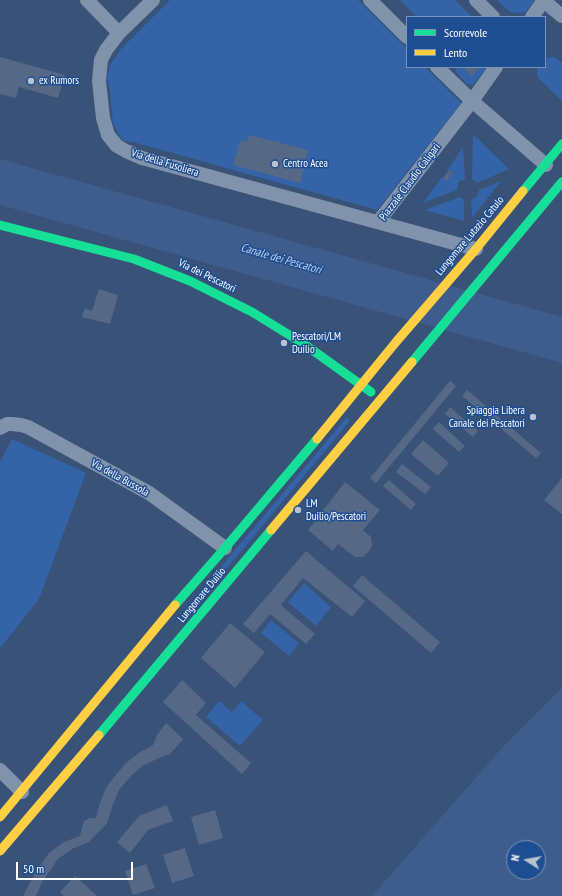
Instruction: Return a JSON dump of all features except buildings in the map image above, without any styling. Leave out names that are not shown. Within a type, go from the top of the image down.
[{"type":"main road","name":"Lungomare Lutazio Catulo","points":[[396,342],[476,249],[562,144]]},
{"type":"main road","name":"Lungomare Duilio","points":[[0,851],[69,771],[562,182]]},
{"type":"main road","name":"Via dei Pescatori","points":[[0,225],[134,259],[171,272],[252,312],[304,344],[380,399]]},
{"type":"main road","name":"Lungomare Duilio","points":[[0,817],[176,605],[362,385],[396,342]]},
{"type":"street","points":[[87,0],[119,33]]},
{"type":"street","name":"Via della Fusoliera","points":[[153,0],[119,33],[108,46],[100,65],[98,75],[104,124],[108,135],[117,146],[142,158],[378,222]]},
{"type":"street","points":[[370,0],[406,36]]},
{"type":"street","points":[[476,0],[492,16]]},
{"type":"street","points":[[533,16],[544,0],[562,16]]},
{"type":"street","points":[[439,68],[472,101],[546,165]]},
{"type":"street","name":"Piazzale Claudio Caligari","points":[[476,249],[378,222],[472,101],[495,68]]},
{"type":"street","name":"Via della Bussola","points":[[3,426],[17,424],[28,427],[149,493],[225,548]]},
{"type":"street","points":[[0,770],[22,792]]},
{"type":"shaded area","points":[[170,0],[358,0],[406,48],[406,68],[426,68],[461,103],[377,210],[133,142],[123,141],[113,124],[110,91],[107,78],[110,65],[121,49]]},
{"type":"shaded area","points":[[400,0],[455,0],[471,16],[416,16]]},
{"type":"shaded area","points":[[497,0],[534,0],[526,12],[519,13],[510,12]]},
{"type":"shaded area","points":[[554,57],[562,63],[562,101],[539,79],[537,75],[537,68],[546,68],[546,58]]},
{"type":"shaded area","points":[[457,68],[463,68],[472,76],[479,68],[486,68],[473,85],[467,84],[455,71]]},
{"type":"shaded area","points":[[473,134],[509,169],[477,183],[472,179]]},
{"type":"shaded area","points":[[463,147],[465,180],[461,180],[458,183],[457,190],[423,203],[442,177],[447,181],[453,173],[448,169]]},
{"type":"shaded area","points":[[501,181],[472,218],[471,200],[477,196],[479,190]]},
{"type":"shaded area","points":[[460,197],[464,200],[464,221],[425,210]]},
{"type":"shaded area","points":[[346,418],[349,418],[349,422],[193,609],[188,606]]},
{"type":"shaded area","points":[[12,439],[86,473],[39,599],[0,648],[0,462]]},
{"type":"shaded area","points":[[304,583],[331,607],[316,626],[288,602]]},
{"type":"shaded area","points":[[271,620],[299,643],[289,656],[261,633]]},
{"type":"shaded area","points":[[219,701],[232,712],[241,701],[263,720],[240,746],[206,717]]},
{"type":"water","name":"Canale dei Pescatori","points":[[0,159],[562,317],[562,363],[0,205]]},
{"type":"water","points":[[562,688],[562,896],[372,896],[501,749]]},
{"type":"traffic: fast","points":[[523,191],[562,144]]},
{"type":"traffic: fast","points":[[412,362],[562,182]]},
{"type":"traffic: fast","points":[[0,225],[134,259],[190,281],[252,312],[304,344],[371,392]]},
{"type":"traffic: fast","points":[[175,605],[317,439]]},
{"type":"traffic: fast","points":[[99,735],[271,530]]},
{"type":"traffic: slow","points":[[317,439],[396,342],[476,249],[523,191]]},
{"type":"traffic: slow","points":[[271,530],[412,362]]},
{"type":"traffic: slow","points":[[0,817],[175,605]]},
{"type":"traffic: slow","points":[[0,851],[99,735]]},
{"type":"place","name":"ex Rumors","points":[[31,81]]},
{"type":"place","name":"Centro Acea","points":[[275,164]]},
{"type":"place","name":"Pescatori/LM Duilio","points":[[284,343]]},
{"type":"place","name":"Spiaggia Libera Canale dei Pescatori","points":[[533,417]]},
{"type":"place","name":"LM Duilio/Pescatori","points":[[298,510]]}]
